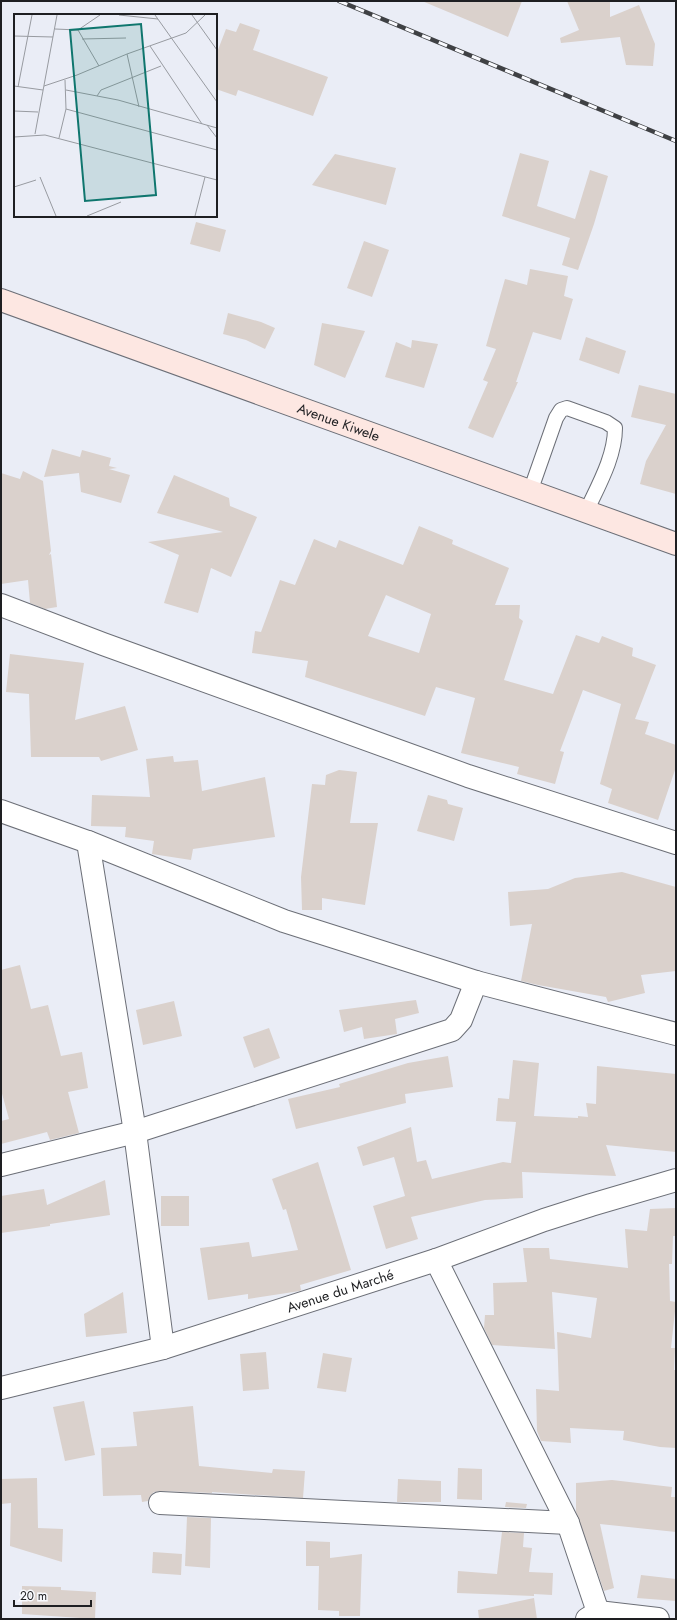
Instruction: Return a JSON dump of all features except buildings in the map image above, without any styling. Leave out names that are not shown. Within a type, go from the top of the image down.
[{"type":"street","name":"Avenue Kiwele","points":[[1,300],[676,544]]},
{"type":"street","points":[[1,605],[103,644],[468,776],[676,843]]},
{"type":"street","points":[[1,811],[88,842],[284,922],[476,982],[676,1034]]},
{"type":"street","points":[[88,842],[135,1132],[163,1348]]},
{"type":"street","points":[[1,1164],[135,1132],[452,1030],[461,1020],[476,982]]},
{"type":"street","name":"Avenue du Marché","points":[[1,1388],[163,1348],[436,1260],[544,1220],[676,1180]]},
{"type":"street","points":[[436,1260],[568,1523],[592,1616],[658,1619]]},
{"type":"street","points":[[160,1503],[568,1523]]},
{"type":"lane","points":[[530,492],[556,418],[561,410],[567,408],[606,422],[616,428],[615,440],[607,463],[586,512]]},
{"type":"railway","points":[[339,1],[676,141]]}]
